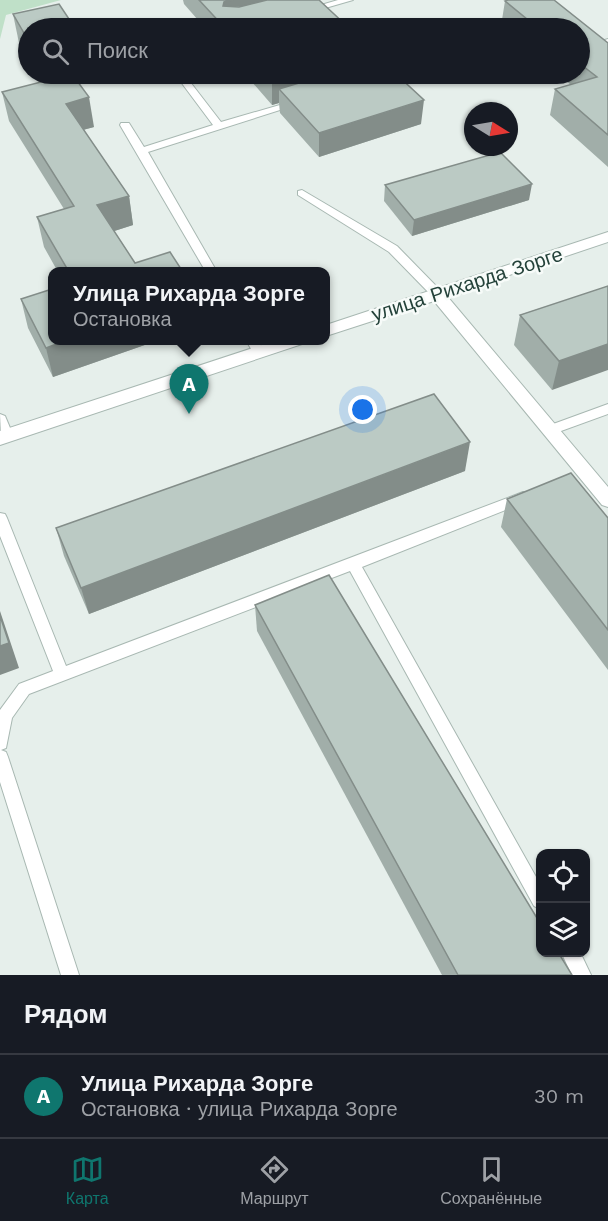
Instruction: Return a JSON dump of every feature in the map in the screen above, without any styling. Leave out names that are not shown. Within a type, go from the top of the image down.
[{"type":"street","name":"улица Рихарда Зорге","points":[[330,330],[608,237]]},
{"type":"street","points":[[437,294],[550,430],[580,475],[608,500]]},
{"type":"street","points":[[4,437],[256,347]]},
{"type":"lane","points":[[296,13],[349,0]]},
{"type":"lane","points":[[608,42],[591,46],[608,60]]},
{"type":"lane","points":[[187,84],[219,126]]},
{"type":"lane","points":[[142,151],[307,100]]},
{"type":"lane","points":[[125,125],[209,267]]},
{"type":"lane","points":[[302,193],[393,249],[437,294]]},
{"type":"lane","points":[[550,430],[608,409]]},
{"type":"lane","points":[[0,419],[4,437]]},
{"type":"lane","points":[[0,743],[5,716],[24,689],[541,490]]},
{"type":"lane","points":[[0,518],[62,674]]},
{"type":"lane","points":[[353,564],[536,893]]},
{"type":"lane","points":[[0,757],[70,975]]},
{"type":"lane","points":[[573,957],[582,975]]},
{"type":"green space","points":[[0,0],[61,0],[6,15],[0,39]]},
{"type":"building","points":[[199,0],[233,0],[224,2],[223,6],[239,7],[267,0],[319,0],[338,18],[216,18]]},
{"type":"building","points":[[554,0],[577,18],[526,18],[505,1]]},
{"type":"building","points":[[59,4],[68,18],[18,18],[18,23],[13,14]]},
{"type":"building","points":[[590,29],[608,43],[608,135],[555,89],[572,84],[590,84],[590,79],[597,77],[590,72]]},
{"type":"building","points":[[33,84],[79,84],[89,97],[66,104],[129,196],[97,205],[135,263],[170,252],[180,267],[66,267],[37,217],[74,206],[2,92]]},
{"type":"building","points":[[296,84],[407,84],[424,100],[319,133],[279,89]]},
{"type":"building","points":[[486,156],[504,156],[532,184],[414,220],[385,185]]},
{"type":"building","points":[[608,286],[608,344],[559,361],[520,315]]},
{"type":"building","points":[[48,290],[48,345],[54,345],[46,348],[21,299]]},
{"type":"building","points":[[434,394],[470,442],[81,588],[56,528]]},
{"type":"building","points":[[571,473],[608,518],[608,630],[507,499]]},
{"type":"building","points":[[329,575],[536,916],[536,957],[561,957],[572,975],[458,975],[255,605]]},
{"type":"building","points":[[0,616],[9,643],[0,646]]},
{"type":"place","name":"Улица Рихарда Зорге","points":[[189,414]]}]
